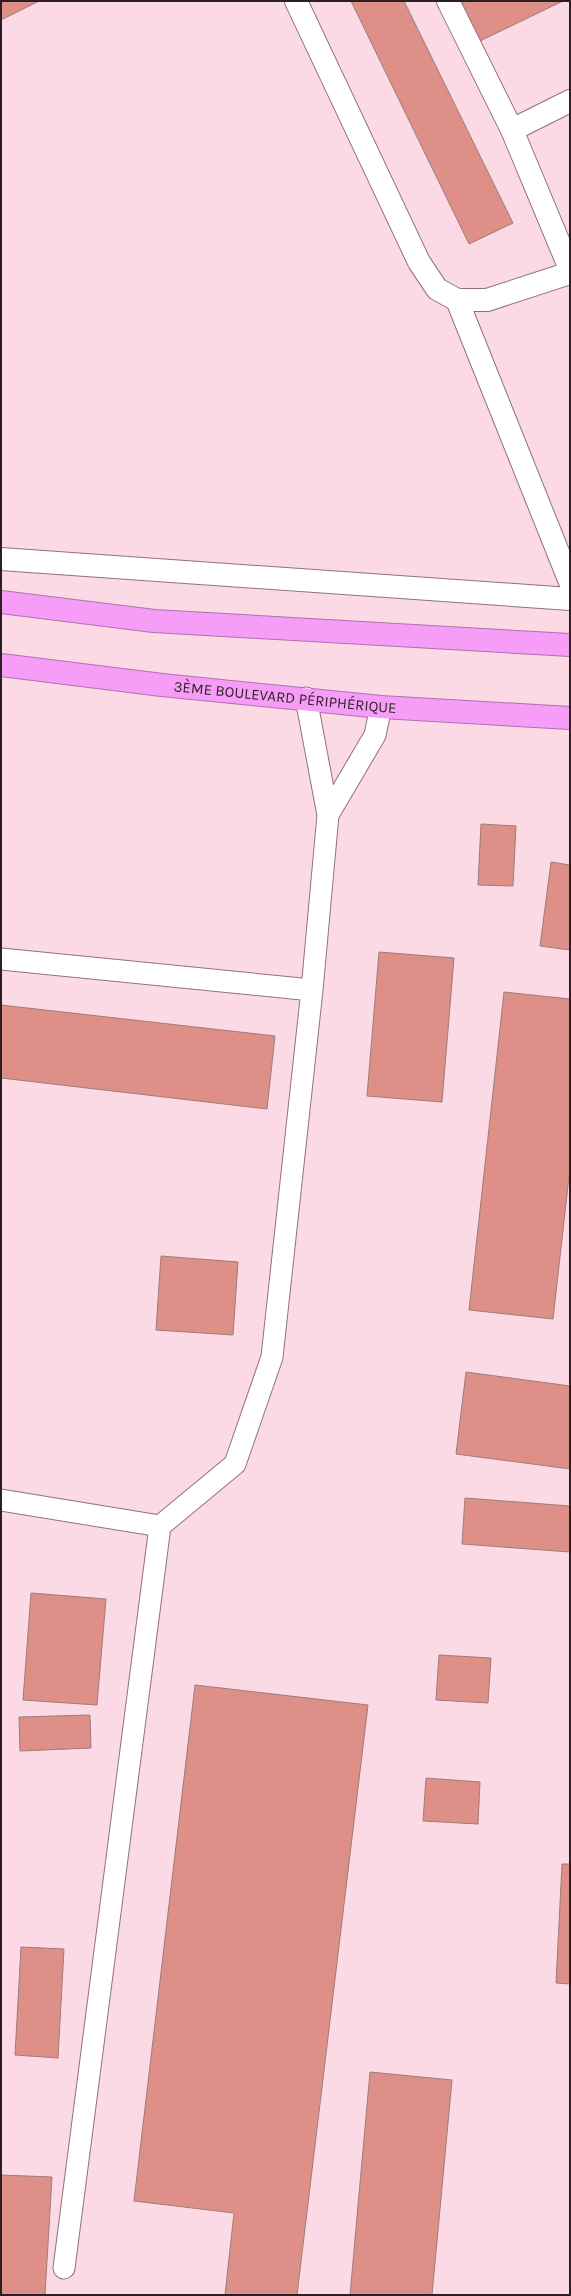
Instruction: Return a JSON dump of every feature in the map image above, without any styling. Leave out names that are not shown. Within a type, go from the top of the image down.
[{"type":"highway","points":[[1,602],[154,621],[570,645]]},
{"type":"highway","name":"3ÈME BOULEVARD PÉRIPHÉRIQUE","points":[[1,665],[162,685],[306,698],[381,707],[570,718]]},
{"type":"street","points":[[296,1],[419,262],[437,289],[457,300],[487,300],[570,273]]},
{"type":"street","points":[[448,1],[512,130],[570,269]]},
{"type":"street","points":[[512,130],[570,101]]},
{"type":"street","points":[[457,300],[570,582]]},
{"type":"street","points":[[1,559],[570,599]]},
{"type":"lane","points":[[64,2268],[160,1526],[235,1464],[272,1356],[312,990],[328,815],[306,698]]},
{"type":"lane","points":[[328,815],[375,735],[381,707]]},
{"type":"lane","points":[[1,959],[312,990]]},
{"type":"lane","points":[[1,1500],[160,1526]]},
{"type":"building","points":[[1,1],[39,1],[1,20]]},
{"type":"building","points":[[351,1],[404,1],[513,223],[469,244]]},
{"type":"building","points":[[458,1],[563,1],[478,42]]},
{"type":"building","points":[[481,824],[516,826],[513,886],[478,885]]},
{"type":"building","points":[[551,862],[570,865],[570,950],[540,946]]},
{"type":"building","points":[[379,952],[454,958],[442,1102],[367,1096]]},
{"type":"building","points":[[504,992],[570,999],[570,1168],[553,1319],[469,1310]]},
{"type":"building","points":[[1,1005],[275,1036],[267,1109],[1,1078]]},
{"type":"building","points":[[161,1256],[238,1262],[233,1335],[156,1330]]},
{"type":"building","points":[[466,1372],[570,1386],[570,1469],[456,1454]]},
{"type":"building","points":[[465,1498],[570,1506],[570,1552],[462,1544]]},
{"type":"building","points":[[31,1593],[106,1599],[97,1705],[23,1700]]},
{"type":"building","points":[[439,1655],[491,1658],[488,1703],[436,1700]]},
{"type":"building","points":[[195,1685],[368,1705],[297,2295],[225,2295],[234,2213],[134,2201]]},
{"type":"building","points":[[90,1715],[91,1748],[20,1751],[19,1717]]},
{"type":"building","points":[[426,1778],[480,1782],[478,1824],[423,1821]]},
{"type":"building","points":[[562,1864],[570,1864],[570,1984],[556,1983]]},
{"type":"building","points":[[21,1947],[64,1949],[58,2058],[15,2055]]},
{"type":"building","points":[[370,2072],[452,2080],[432,2295],[350,2295]]},
{"type":"building","points":[[1,2175],[52,2177],[45,2295],[1,2295]]}]
